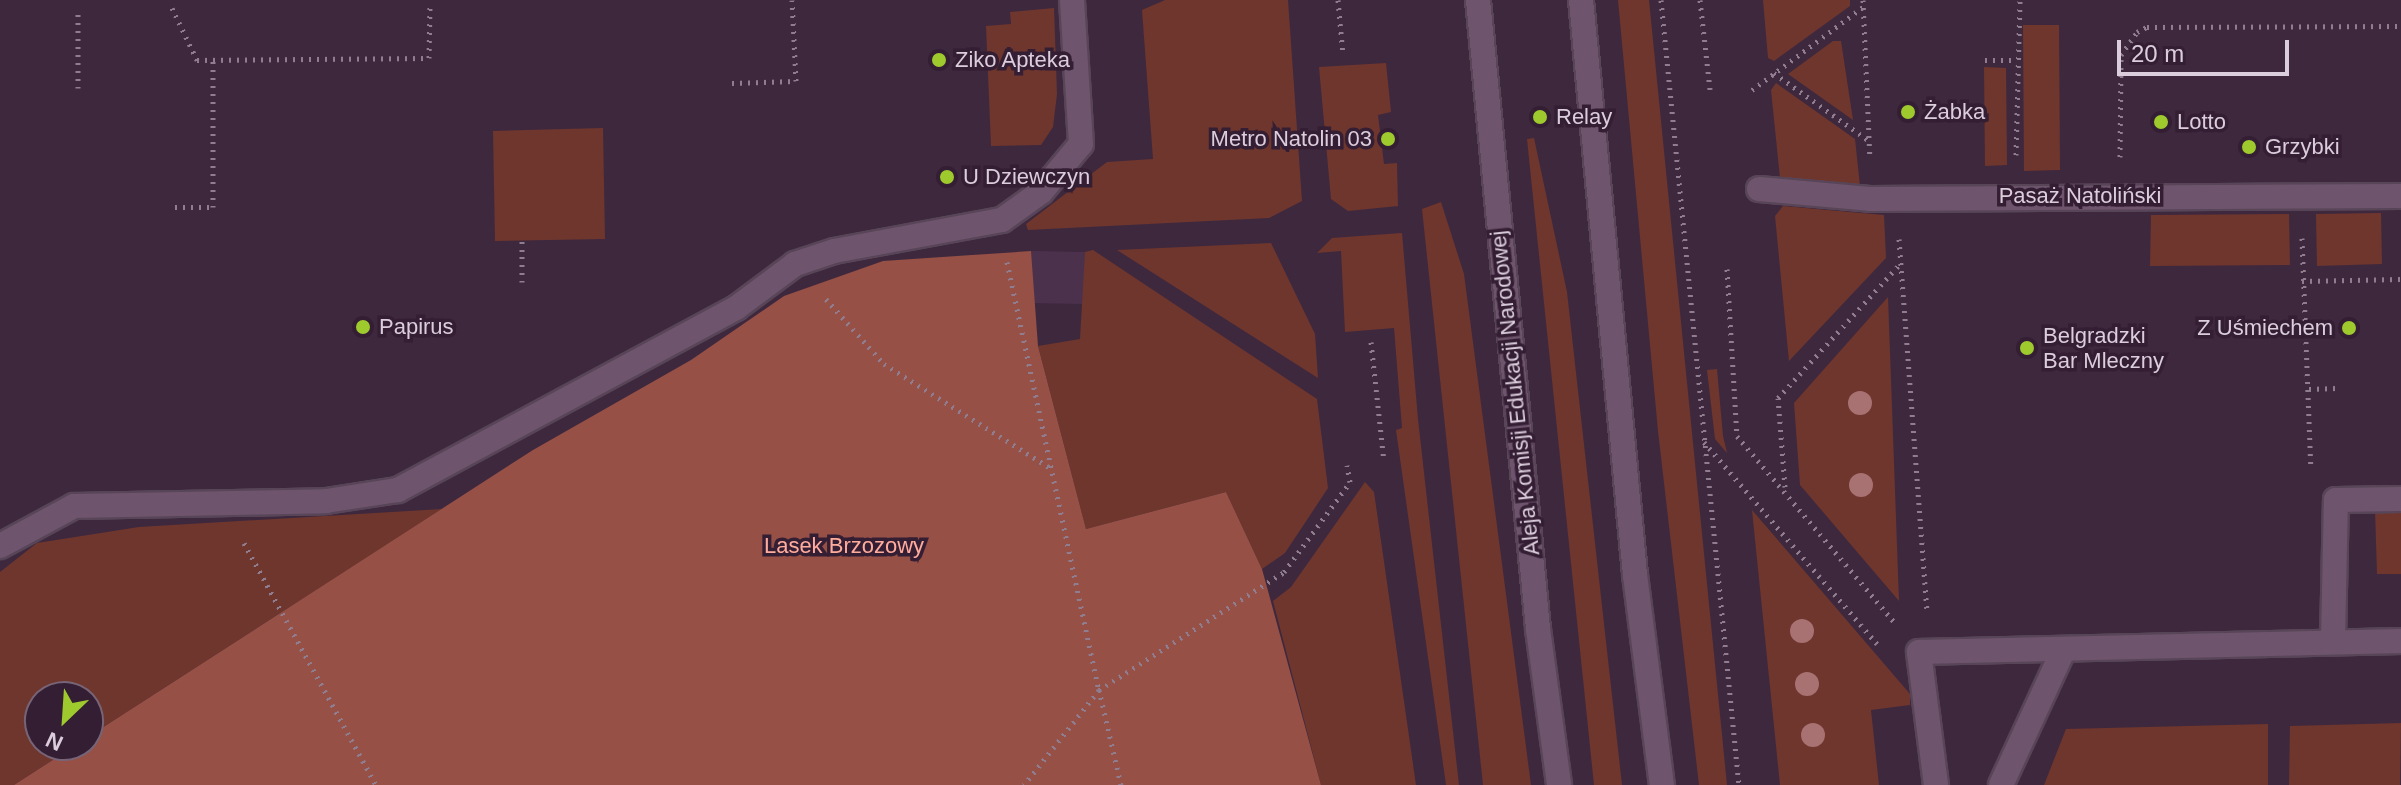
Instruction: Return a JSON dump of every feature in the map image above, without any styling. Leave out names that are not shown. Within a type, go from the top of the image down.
[{"type":"street","points":[[0,546],[74,506],[326,501],[398,490],[736,308],[795,264],[834,251],[1002,220],[1041,192],[1081,144],[1072,0]]},
{"type":"street","name":"Aleja Komisji Edukacji Narodowej","points":[[1478,0],[1538,629],[1559,785]]},
{"type":"street","points":[[1581,0],[1635,575],[1662,785]]},
{"type":"street","name":"Pasaż Natoliński","points":[[1759,189],[1870,199],[2401,196]]},
{"type":"street","points":[[2333,640],[2336,500],[2401,499]]},
{"type":"street","points":[[1936,785],[1919,652],[2063,651],[2333,640],[2401,641]]},
{"type":"street","points":[[2001,785],[2063,651]]},
{"type":"path","points":[[732,83],[796,81],[792,0]]},
{"type":"path","points":[[1338,0],[1343,55]]},
{"type":"path","points":[[1661,0],[1739,785]]},
{"type":"path","points":[[1700,0],[1710,89]]},
{"type":"path","points":[[2016,196],[2016,60],[2020,0]]},
{"type":"path","points":[[1752,90],[1864,3]]},
{"type":"path","points":[[1864,3],[1870,199]]},
{"type":"path","points":[[172,8],[197,60],[429,58],[430,7]]},
{"type":"path","points":[[78,9],[78,88]]},
{"type":"path","points":[[2120,196],[2121,55],[2137,32],[2147,27],[2401,26]]},
{"type":"path","points":[[175,207],[213,207],[213,59]]},
{"type":"path","points":[[1985,60],[2016,60]]},
{"type":"path","points":[[1774,73],[1869,140]]},
{"type":"path","points":[[522,241],[522,282]]},
{"type":"path","points":[[1006,261],[1121,785]]},
{"type":"path","points":[[795,264],[884,364],[1050,468]]},
{"type":"path","points":[[1785,488],[1778,398],[1901,264],[1923,600]]},
{"type":"path","points":[[1727,269],[1737,436],[1785,488],[1919,652]]},
{"type":"path","points":[[2336,500],[2312,485],[2302,281],[2401,279]]},
{"type":"path","points":[[1371,342],[1384,461]]},
{"type":"path","points":[[2309,389],[2337,388]]},
{"type":"path","points":[[1704,441],[1923,699]]},
{"type":"path","points":[[1024,785],[1099,690],[1284,572],[1350,482],[1347,465]]},
{"type":"path","points":[[223,504],[376,785]]},
{"type":"shaded area","points":[[1165,0],[1288,0],[1302,201],[1269,218],[1028,230],[1026,224],[1107,162],[1153,159],[1142,10]]},
{"type":"shaded area","points":[[1618,0],[1649,0],[1727,785],[1699,785],[1658,431]]},
{"type":"shaded area","points":[[1763,0],[1850,0],[1850,6],[1774,61],[1768,58]]},
{"type":"shaded area","points":[[1054,8],[1057,94],[1053,127],[1041,145],[991,146],[986,26],[1011,24],[1010,12]]},
{"type":"shaded area","points":[[2023,25],[2059,25],[2060,170],[2024,171]]},
{"type":"shaded area","points":[[1833,41],[1841,41],[1853,120],[1788,74]]},
{"type":"shaded area","points":[[1386,63],[1391,112],[1378,115],[1384,164],[1397,163],[1398,206],[1348,211],[1331,199],[1319,67]]},
{"type":"shaded area","points":[[1984,67],[2006,68],[2007,165],[1985,166]]},
{"type":"shaded area","points":[[1776,83],[1855,139],[1860,186],[1780,178],[1771,90]]},
{"type":"shaded area","points":[[603,128],[605,239],[495,241],[493,131]]},
{"type":"shaded area","points":[[1534,138],[1567,292],[1622,785],[1594,785],[1527,139]]},
{"type":"shaded area","points":[[1441,202],[1464,274],[1531,785],[1483,785],[1422,209]]},
{"type":"shaded area","points":[[1783,206],[1884,215],[1886,258],[1789,361],[1775,216]]},
{"type":"shaded area","points":[[2381,213],[2382,264],[2317,266],[2316,214]]},
{"type":"shaded area","points":[[2289,214],[2290,265],[2150,266],[2151,215]]},
{"type":"shaded area","points":[[1402,233],[1418,419],[1459,785],[1446,785],[1396,430],[1402,428],[1394,328],[1345,332],[1341,251],[1317,253],[1332,238]]},
{"type":"shaded area","points":[[1271,243],[1315,334],[1318,378],[1117,250]]},
{"type":"shaded area","points":[[1093,250],[1317,399],[1328,488],[1285,553],[1262,569],[1226,492],[1086,529],[1038,346],[1080,339],[1085,252]]},
{"type":"shaded area","points":[[1031,251],[1085,252],[1084,304],[1031,303]]},
{"type":"shaded area","points":[[1888,297],[1899,601],[1800,485],[1794,403]]},
{"type":"shaded area","points":[[1717,369],[1727,453],[1715,439],[1707,370]]},
{"type":"shaded area","points":[[1365,482],[1374,492],[1416,785],[1321,785],[1273,601],[1291,587]]},
{"type":"shaded area","points":[[442,509],[104,727],[104,681],[24,681],[24,761],[51,761],[14,785],[0,785],[0,572],[37,543],[139,527]]},
{"type":"shaded area","points":[[1752,510],[1910,694],[1910,705],[1871,710],[1879,785],[1780,785]]},
{"type":"shaded area","points":[[2375,510],[2401,510],[2401,574],[2377,574]]},
{"type":"shaded area","points":[[2401,723],[2400,785],[2289,785],[2290,726]]},
{"type":"shaded area","points":[[2268,724],[2268,785],[2044,785],[2066,729]]},
{"type":"green space","name":"Lasek Brzozowy","points":[[1031,251],[1038,346],[1086,529],[1226,492],[1262,569],[1321,785],[14,785],[51,761],[104,761],[104,727],[533,450],[691,360],[784,296],[883,261]]},
{"type":"place","name":"Ziko Apteka","points":[[939,60]]},
{"type":"place","name":"Żabka","points":[[1908,112]]},
{"type":"place","name":"Relay","points":[[1540,117]]},
{"type":"place","name":"Lotto","points":[[2161,122]]},
{"type":"place","name":"Metro Natolin 03","points":[[1388,139]]},
{"type":"place","name":"Grzybki","points":[[2249,147]]},
{"type":"place","name":"U Dziewczyn","points":[[947,177]]},
{"type":"place","name":"Papirus","points":[[363,327]]},
{"type":"place","name":"Z Uśmiechem","points":[[2349,328]]},
{"type":"place","name":"Belgradzki Bar Mleczny","points":[[2027,348]]}]
